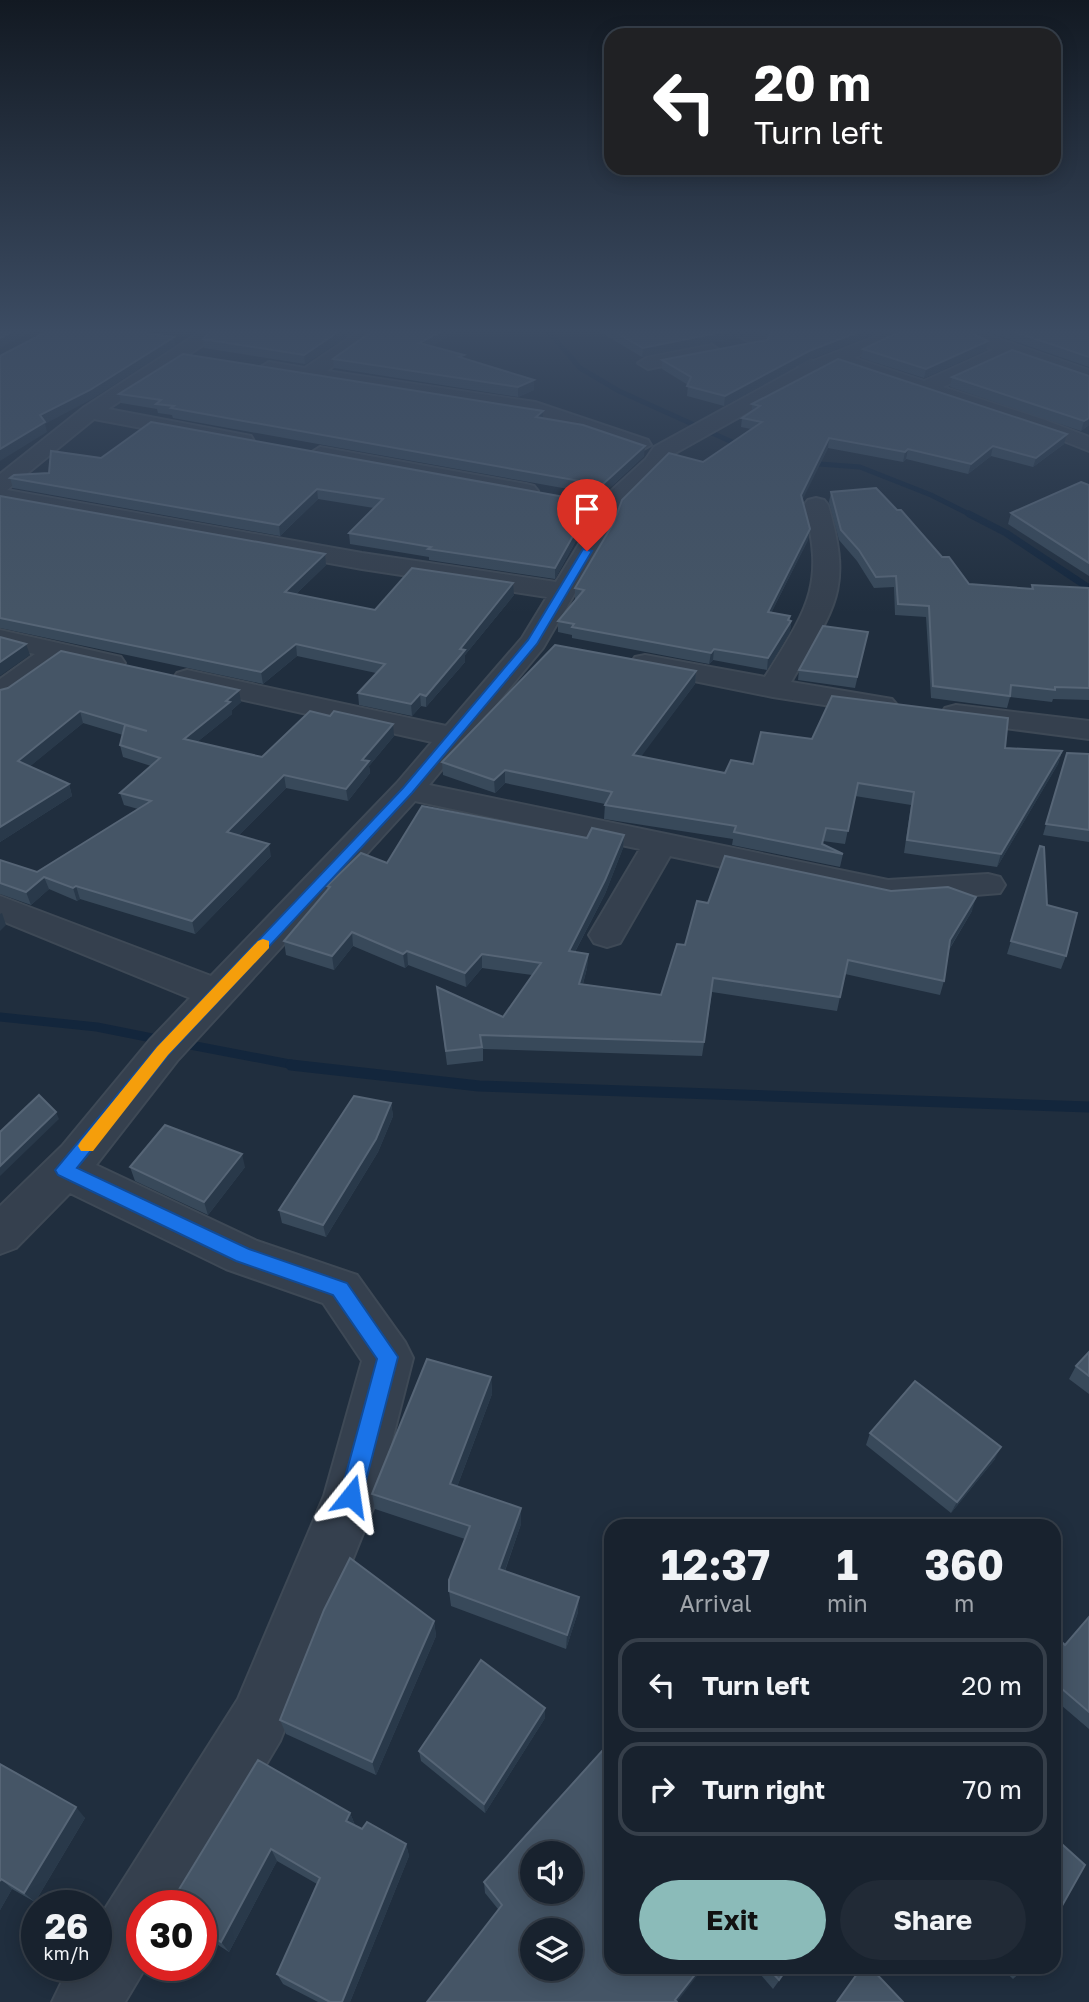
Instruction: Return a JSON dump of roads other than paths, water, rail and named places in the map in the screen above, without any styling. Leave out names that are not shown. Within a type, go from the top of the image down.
[{"type":"street","points":[[0,485],[73,425]]},
{"type":"street","points":[[164,425],[260,443]]},
{"type":"street","points":[[596,425],[672,447]]},
{"type":"street","points":[[0,1235],[64,1170],[163,1051],[408,790],[452,737],[546,644],[562,591],[599,531],[595,504],[654,464],[672,447],[712,425]]},
{"type":"street","points":[[1039,425],[1089,445]]},
{"type":"street","points":[[299,450],[554,496]]},
{"type":"street","points":[[0,496],[362,561],[562,591]]},
{"type":"street","points":[[773,688],[823,598],[828,573],[824,532],[816,505]]},
{"type":"street","points":[[0,638],[452,737]]},
{"type":"street","points":[[0,692],[57,652]]},
{"type":"street","points":[[624,659],[773,688],[1089,730]]},
{"type":"street","points":[[408,790],[888,891],[988,885]]},
{"type":"street","points":[[607,935],[661,842]]},
{"type":"street","points":[[0,907],[218,994]]},
{"type":"street","points":[[64,1170],[242,1255],[340,1289],[388,1357],[351,1496],[259,1720],[155,1890]]},
{"type":"street","points":[[86,2002],[126,1937]]},
{"type":"waterway","points":[[695,425],[741,446]]},
{"type":"waterway","points":[[806,463],[860,467],[931,495],[969,514]]},
{"type":"waterway","points":[[969,514],[973,516]]},
{"type":"waterway","points":[[969,514],[1006,533],[1089,588]]},
{"type":"waterway","points":[[0,1017],[97,1027],[162,1040]]},
{"type":"waterway","points":[[180,1043],[300,1066]]},
{"type":"waterway","points":[[291,1065],[479,1086],[1089,1107]]}]
